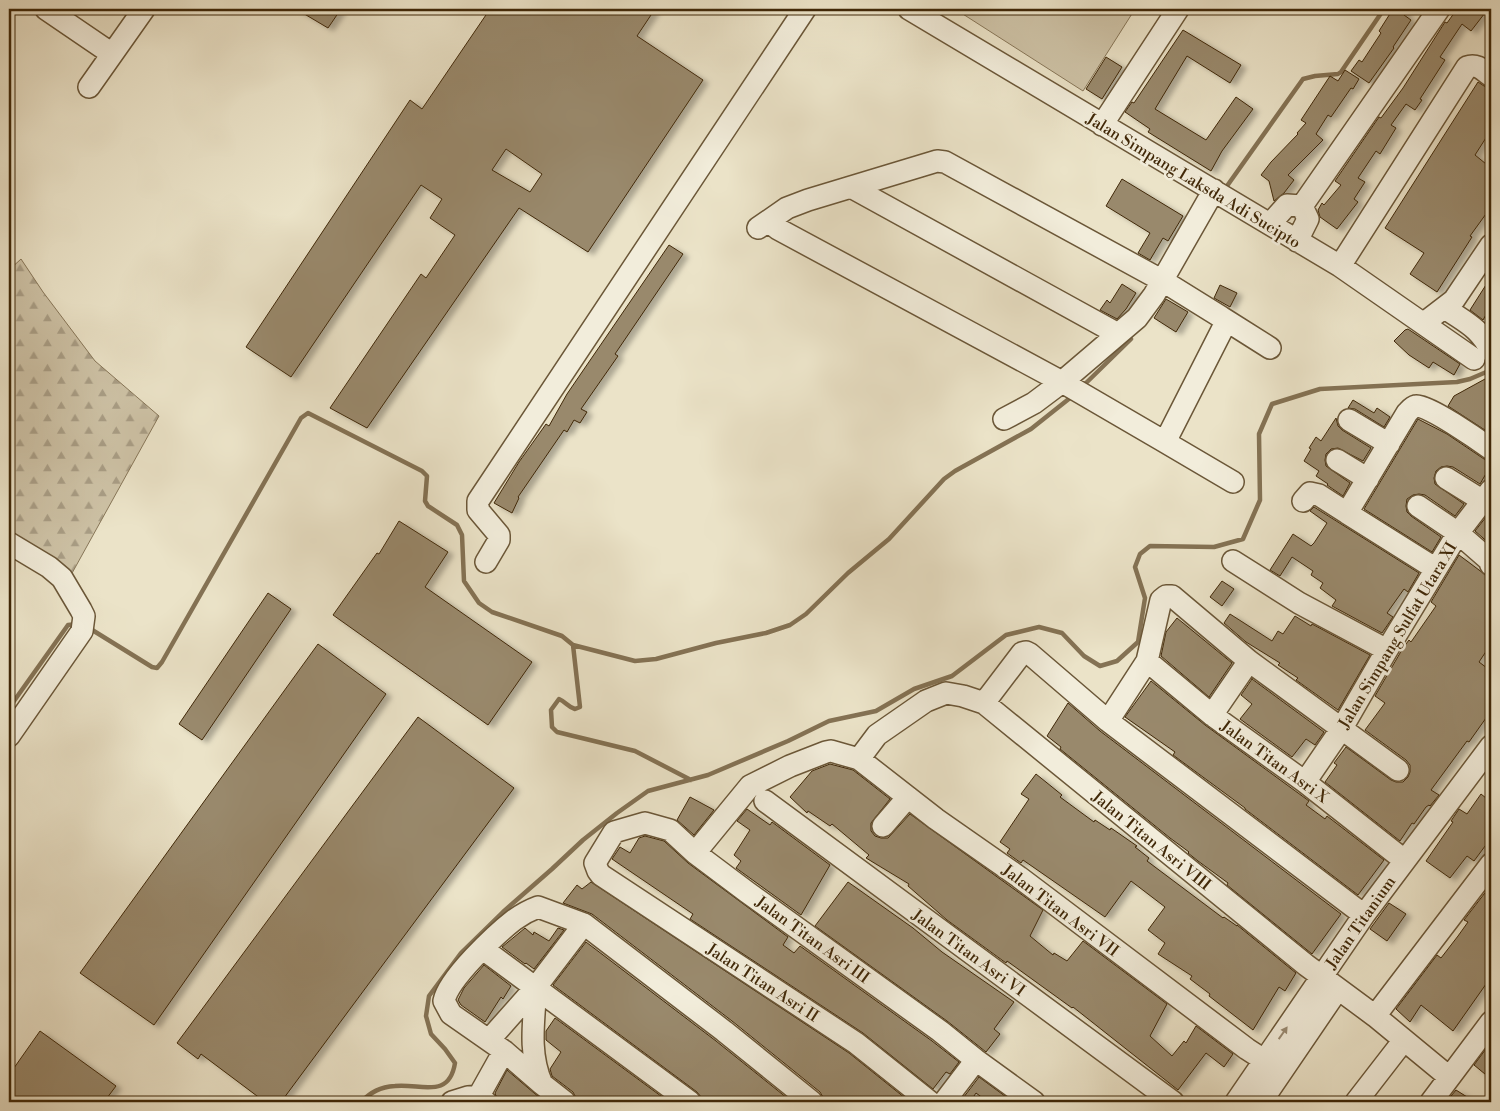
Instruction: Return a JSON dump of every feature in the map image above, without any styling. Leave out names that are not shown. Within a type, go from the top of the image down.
[{"type":"street","points":[[46,9],[112,54]]},
{"type":"street","points":[[89,87],[144,9]]},
{"type":"street","points":[[486,562],[499,540],[499,535],[478,510],[478,501],[805,9]]},
{"type":"street","name":"Jalan Simpang Laksda Adi Sucipto","points":[[909,9],[1340,266],[1424,323],[1479,342]]},
{"type":"street","points":[[1102,125],[1178,9]]},
{"type":"street","points":[[1302,206],[1439,9]]},
{"type":"street","points":[[1340,266],[1467,67],[1477,66],[1491,76]]},
{"type":"street","points":[[1232,482],[1062,382],[778,229],[763,225],[787,208],[808,200],[937,161],[945,162],[1163,281],[1270,348]]},
{"type":"street","points":[[851,188],[1118,334]]},
{"type":"street","points":[[1004,420],[1062,382],[1136,318],[1163,281],[1214,190]]},
{"type":"street","points":[[1270,224],[1288,205],[1302,206]]},
{"type":"street","points":[[1297,241],[1308,219],[1302,206]]},
{"type":"street","points":[[1424,323],[1454,300],[1491,245]]},
{"type":"street","points":[[1445,308],[1479,342]]},
{"type":"street","points":[[1164,442],[1224,326],[1221,316]]},
{"type":"street","points":[[1347,513],[1407,413],[1412,408],[1421,406],[1463,430],[1491,449]]},
{"type":"street","points":[[1350,420],[1389,444]]},
{"type":"street","points":[[1337,460],[1368,479]]},
{"type":"street","points":[[1446,478],[1489,499]]},
{"type":"street","points":[[1303,501],[1310,493],[1316,493],[1436,569]]},
{"type":"street","name":"Jalan Simpang Sulfat Utara XI","points":[[1306,782],[1342,728],[1386,650],[1458,533],[1489,499]]},
{"type":"street","points":[[1418,506],[1458,533],[1489,560],[1491,565]]},
{"type":"street","points":[[9,544],[49,567],[62,578],[77,602],[83,624],[9,736]]},
{"type":"street","points":[[1233,561],[1299,603],[1386,650]]},
{"type":"street","points":[[1108,721],[1147,661],[1161,600],[1166,596],[1172,596],[1249,661],[1398,770]]},
{"type":"street","points":[[695,853],[750,786],[790,766],[826,752],[831,751],[859,759],[877,735],[926,701],[946,693],[984,703],[1022,653],[1026,652],[1108,721],[1364,915]]},
{"type":"street","name":"Jalan Titan Asri X","points":[[1147,661],[1212,715],[1306,782],[1404,860]]},
{"type":"street","points":[[1212,715],[1249,661]]},
{"type":"street","name":"Jalan Titan Asri VIII","points":[[984,703],[1449,1077]]},
{"type":"street","name":"Jalan Titanium","points":[[1236,1102],[1364,915],[1491,746]]},
{"type":"street","name":"Jalan Titan Asri VII","points":[[859,759],[936,819],[1019,877],[1264,1060]]},
{"type":"street","points":[[883,826],[908,797]]},
{"type":"street","name":"Jalan Titan Asri VI","points":[[766,800],[1173,1102]]},
{"type":"street","name":"Jalan Titan Asri III","points":[[595,863],[614,832],[645,823],[670,830],[695,853],[940,1031],[1034,1102]]},
{"type":"street","name":"Jalan Titan Asri II","points":[[595,863],[601,875],[856,1043],[930,1102]]},
{"type":"street","points":[[1375,1016],[1491,864]]},
{"type":"street","points":[[565,1102],[497,1046],[451,1014],[444,1001],[450,987],[482,950],[516,919],[538,907],[584,924],[724,1031],[812,1102]]},
{"type":"street","points":[[452,1102],[468,1097],[483,1099],[481,1092],[497,1046],[536,987],[584,924]]},
{"type":"street","points":[[482,950],[536,987],[690,1102]]},
{"type":"street","points":[[536,987],[533,1030],[534,1058],[536,1070],[542,1084]]},
{"type":"street","name":"Jalan Titanium","points":[[1261,1102],[1338,989]]},
{"type":"street","points":[[1430,1102],[1491,1022]]},
{"type":"street","points":[[1356,1102],[1404,1040]]},
{"type":"street","points":[[944,1102],[976,1060]]},
{"type":"green space","points":[[955,9],[1135,9],[1083,91]]},
{"type":"green space","points":[[21,259],[43,292],[95,361],[159,416],[71,575],[9,538],[9,453],[13,446],[9,443],[9,352],[13,341],[9,336],[9,270]]},
{"type":"building","points":[[296,9],[341,9],[328,28]]},
{"type":"building","points":[[490,9],[588,9],[597,14],[601,9],[655,9],[637,36],[703,80],[588,252],[519,208],[367,428],[330,408],[421,274],[426,278],[455,235],[430,218],[442,199],[421,185],[291,377],[246,347],[410,100],[422,109]],"holes":[[[506,149],[542,174],[530,192],[492,170]]]},
{"type":"building","points":[[1393,9],[1408,9],[1404,15],[1411,20],[1369,83],[1351,71],[1359,60],[1362,62],[1381,33],[1379,31]]},
{"type":"building","points":[[1457,9],[1488,9],[1471,31],[1462,24],[1440,57],[1445,60],[1415,110],[1406,104],[1391,125],[1396,128],[1380,154],[1376,151],[1358,178],[1365,182],[1354,199],[1358,202],[1337,229],[1320,217],[1318,210],[1322,203],[1324,205],[1341,185],[1335,181],[1379,117],[1381,118],[1403,88],[1445,22],[1447,23]]},
{"type":"building","points":[[1183,30],[1241,65],[1230,83],[1187,56],[1155,109],[1206,140],[1236,97],[1253,109],[1222,151],[1211,171],[1148,132],[1150,129],[1125,112],[1132,102],[1134,103]]},
{"type":"building","points":[[1106,57],[1122,67],[1102,99],[1086,89]]},
{"type":"building","points":[[1345,70],[1359,79],[1331,117],[1328,115],[1316,134],[1323,140],[1288,175],[1294,180],[1284,193],[1274,201],[1269,181],[1261,175],[1306,123],[1301,120],[1330,76],[1338,81]]},
{"type":"building","points":[[1478,82],[1491,88],[1491,130],[1475,155],[1491,168],[1491,207],[1470,236],[1472,237],[1437,292],[1410,274],[1424,253],[1385,228]]},
{"type":"building","points":[[1122,179],[1183,216],[1168,241],[1163,238],[1150,260],[1138,253],[1150,233],[1106,206]]},
{"type":"building","points":[[669,245],[683,254],[615,354],[618,356],[581,409],[587,412],[580,423],[574,420],[567,432],[564,430],[518,497],[512,513],[494,503],[519,462],[546,424],[549,426],[567,394]]},
{"type":"building","points":[[1491,277],[1491,316],[1487,313],[1483,320],[1470,310]]},
{"type":"building","points":[[1122,284],[1136,293],[1117,319],[1100,310],[1107,300],[1110,303]]},
{"type":"building","points":[[1220,285],[1237,293],[1230,307],[1214,298]]},
{"type":"building","points":[[1166,299],[1188,312],[1176,332],[1154,318]]},
{"type":"building","points":[[1408,329],[1460,364],[1454,375],[1433,362],[1429,368],[1409,355],[1394,341]]},
{"type":"building","points":[[1485,379],[1491,383],[1491,434],[1448,406],[1454,396]]},
{"type":"building","points":[[1353,400],[1374,413],[1377,408],[1390,417],[1384,427],[1355,409],[1348,408]]},
{"type":"building","points":[[1336,418],[1338,426],[1342,430],[1371,448],[1363,461],[1338,448],[1331,449],[1326,454],[1326,466],[1350,483],[1343,496],[1316,476],[1319,471],[1304,461],[1316,437],[1321,441]]},
{"type":"building","points":[[1418,419],[1447,434],[1484,459],[1491,461],[1491,465],[1480,484],[1453,467],[1441,467],[1436,471],[1435,484],[1464,504],[1455,516],[1425,495],[1413,495],[1407,499],[1407,512],[1441,537],[1432,552],[1364,509]]},
{"type":"building","points":[[1314,507],[1419,573],[1408,592],[1404,589],[1387,613],[1393,617],[1382,633],[1332,606],[1336,600],[1320,588],[1323,583],[1311,575],[1313,571],[1292,557],[1280,576],[1270,570],[1293,534],[1311,546],[1314,543],[1327,523],[1310,511]]},
{"type":"building","points":[[1486,517],[1491,518],[1491,545],[1475,531]]},
{"type":"building","points":[[399,521],[448,552],[425,587],[532,662],[488,725],[333,615],[377,553],[379,554]]},
{"type":"building","points":[[1459,555],[1491,579],[1491,644],[1479,662],[1491,671],[1491,711],[1431,790],[1439,795],[1430,806],[1426,807],[1414,824],[1412,823],[1400,841],[1325,782],[1337,765],[1334,763],[1346,747],[1391,780],[1403,782],[1408,777],[1410,765],[1406,760],[1365,730],[1385,703],[1375,696],[1403,648],[1409,640],[1411,642],[1436,606],[1431,602]]},
{"type":"building","points":[[1222,581],[1234,589],[1222,606],[1210,597]]},
{"type":"building","points":[[268,593],[291,609],[202,740],[179,724]]},
{"type":"building","points":[[1230,614],[1272,641],[1278,631],[1283,634],[1295,616],[1370,655],[1338,710],[1296,680],[1298,678],[1278,665],[1280,663],[1246,642],[1224,623]]},
{"type":"building","points":[[1177,618],[1232,663],[1209,697],[1161,656],[1166,632]]},
{"type":"building","points":[[318,644],[386,694],[154,1025],[80,973]]},
{"type":"building","points":[[1252,679],[1324,732],[1315,745],[1306,739],[1292,757],[1240,719],[1252,704],[1241,695]]},
{"type":"building","points":[[1151,681],[1205,725],[1309,801],[1306,805],[1325,819],[1327,816],[1384,860],[1358,895],[1173,755],[1175,752],[1125,717]]},
{"type":"building","points":[[1068,703],[1100,731],[1341,914],[1312,954],[1227,885],[1228,883],[1198,861],[1060,749],[1061,747],[1047,736]]},
{"type":"building","points":[[418,717],[514,788],[281,1102],[265,1102],[201,1054],[198,1059],[177,1043]]},
{"type":"building","points":[[830,764],[853,770],[890,799],[871,823],[871,831],[875,836],[888,838],[910,814],[1043,910],[1030,936],[1053,955],[1054,953],[1067,961],[1083,941],[1167,1004],[1150,1036],[1172,1056],[1184,1041],[1186,1043],[1196,1026],[1233,1054],[1224,1067],[1206,1053],[1178,1090],[1073,1007],[1007,961],[1006,963],[947,920],[908,886],[909,884],[866,858],[869,855],[832,824],[830,826],[808,811],[807,813],[790,797],[812,771]]},
{"type":"building","points":[[1036,774],[1062,795],[1060,797],[1094,822],[1095,820],[1110,830],[1111,828],[1137,846],[1135,847],[1149,858],[1147,861],[1223,918],[1237,925],[1296,973],[1285,991],[1279,987],[1253,1030],[1209,996],[1210,994],[1190,979],[1192,976],[1158,954],[1165,943],[1148,930],[1165,907],[1131,881],[1105,917],[1023,860],[1021,863],[1007,853],[1010,849],[1000,842],[1029,799],[1021,794]]},
{"type":"building","points":[[1481,794],[1491,802],[1491,838],[1474,861],[1467,856],[1450,878],[1426,861],[1453,822],[1451,821],[1459,809],[1467,814]]},
{"type":"building","points":[[690,797],[714,810],[694,835],[677,820]]},
{"type":"building","points":[[747,809],[770,825],[772,822],[830,865],[801,915],[736,868],[741,861],[734,855],[750,830],[737,821]]},
{"type":"building","points":[[645,836],[664,841],[688,863],[788,937],[783,945],[794,953],[800,946],[959,1062],[950,1074],[946,1072],[933,1089],[863,1033],[690,919],[693,914],[612,859],[620,847],[630,853],[639,838]]},
{"type":"building","points":[[591,882],[849,1053],[910,1102],[824,1102],[820,1092],[732,1021],[592,914],[563,903],[577,885],[582,889]]},
{"type":"building","points":[[848,882],[913,928],[942,952],[1014,1002],[994,1029],[1000,1034],[986,1052],[947,1021],[815,926]]},
{"type":"building","points":[[1491,885],[1491,893],[1486,900],[1491,905],[1491,977],[1453,1031],[1421,1005],[1410,1022],[1396,1009],[1437,955],[1441,958],[1458,936],[1468,922],[1464,920]]},
{"type":"building","points":[[1389,903],[1406,914],[1387,941],[1370,929]]},
{"type":"building","points":[[525,928],[533,935],[534,932],[549,941],[558,928],[564,930],[534,969],[502,947]]},
{"type":"building","points":[[586,942],[716,1041],[792,1102],[702,1102],[697,1092],[553,985]]},
{"type":"building","points":[[484,965],[511,986],[503,999],[501,997],[485,1022],[461,1005],[458,1000],[464,988]]},
{"type":"building","points":[[555,1018],[669,1102],[578,1102],[573,1092],[552,1076],[550,1069],[561,1052],[546,1040],[546,1031]]},
{"type":"building","points":[[40,1031],[116,1086],[104,1102],[9,1102],[9,1075]]},
{"type":"building","points":[[1491,1042],[1491,1079],[1474,1065]]},
{"type":"building","points":[[507,1070],[545,1102],[498,1102],[495,1093]]},
{"type":"building","points":[[979,1077],[1013,1102],[988,1102],[976,1093],[970,1102],[960,1102]]},
{"type":"building","points":[[1456,1090],[1475,1102],[1446,1102]]},
{"type":"waterway","points":[[1227,186],[1303,79],[1341,72],[1384,9]]},
{"type":"waterway","points":[[1085,384],[1131,339]]},
{"type":"waterway","points":[[361,1102],[380,1089],[395,1086],[432,1087],[440,1086],[447,1082],[452,1074],[455,1063],[431,1034],[426,1016],[429,996],[461,953],[503,912],[583,840],[648,791],[708,775],[788,741],[829,721],[876,711],[914,689],[952,676],[1006,635],[1039,627],[1062,633],[1084,656],[1100,666],[1117,661],[1138,642],[1145,598],[1135,567],[1140,554],[1150,546],[1214,547],[1243,539],[1260,500],[1259,434],[1272,404],[1320,389],[1457,382],[1491,370]]},
{"type":"waterway","points":[[573,645],[635,661],[656,659],[716,643],[766,633],[790,625],[806,614],[848,573],[889,539],[944,479],[1031,429],[1070,398]]},
{"type":"waterway","points":[[89,628],[152,667],[157,668],[301,418],[308,413],[422,471],[427,476],[425,501],[428,506],[457,525],[462,535],[464,581],[479,603],[492,612],[562,636],[573,645],[580,707],[575,709],[559,699],[551,710],[552,727],[557,732],[635,751],[691,780]]},
{"type":"waterway","points":[[9,708],[68,625],[77,624]]}]
